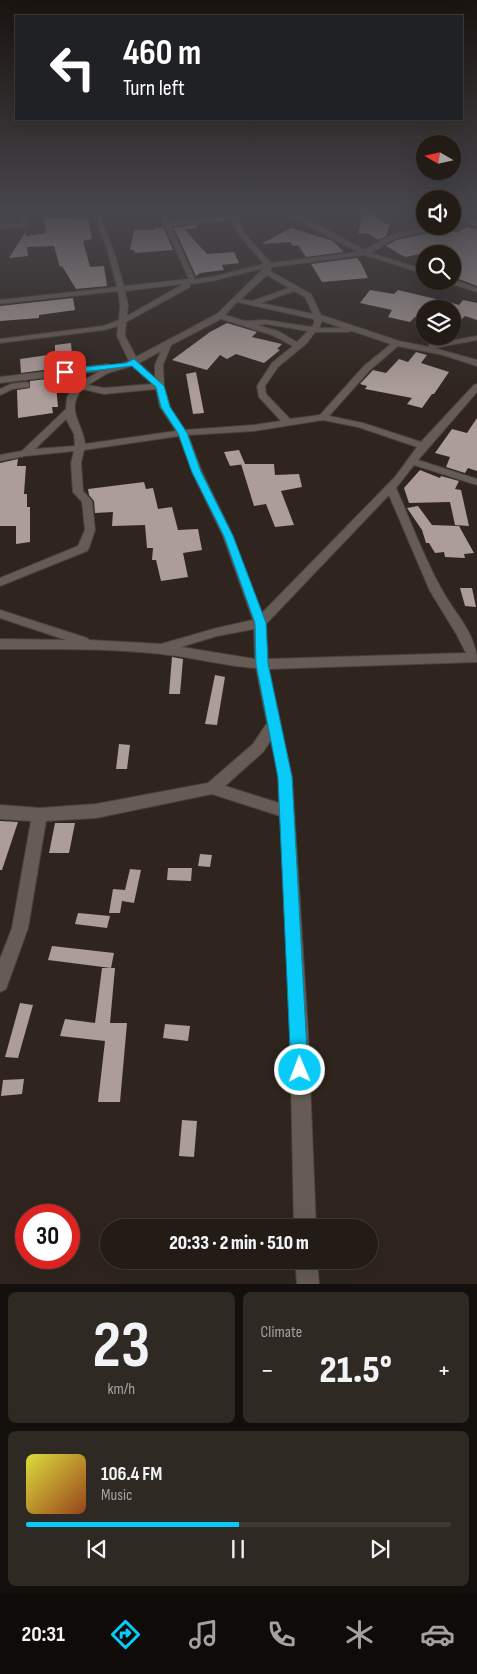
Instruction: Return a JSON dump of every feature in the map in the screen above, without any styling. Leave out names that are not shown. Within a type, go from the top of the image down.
[{"type":"street","points":[[116,272],[124,305],[121,333],[131,363]]},
{"type":"street","points":[[189,272],[193,281]]},
{"type":"street","points":[[0,302],[193,281],[253,272]]},
{"type":"street","points":[[220,316],[265,272]]},
{"type":"street","points":[[272,272],[308,296],[318,316],[318,324],[298,346],[275,365],[261,386],[262,395],[288,423]]},
{"type":"street","points":[[97,330],[123,320],[193,281]]},
{"type":"street","points":[[464,285],[477,283]]},
{"type":"street","points":[[461,284],[477,290]]},
{"type":"street","points":[[0,582],[83,548],[90,530],[87,500],[78,492],[76,463],[80,448],[78,434],[71,421],[71,397],[80,386],[105,371],[131,363],[220,316],[296,288]]},
{"type":"street","points":[[275,333],[278,324],[291,310],[296,288]]},
{"type":"street","points":[[236,300],[318,316],[397,343],[477,363]]},
{"type":"street","points":[[220,316],[275,333],[298,346]]},
{"type":"street","points":[[247,323],[266,322],[313,330],[363,331]]},
{"type":"street","points":[[0,341],[97,330],[121,333]]},
{"type":"street","points":[[420,348],[453,344],[477,338]]},
{"type":"street","points":[[168,343],[159,365],[160,386],[165,407],[182,433],[197,472],[228,536],[260,623],[262,664],[285,777],[299,1031],[305,1219]]},
{"type":"street","points":[[323,417],[347,392],[355,378],[397,343]]},
{"type":"street","points":[[0,380],[131,363],[160,386]]},
{"type":"street","points":[[10,387],[52,380],[65,372]]},
{"type":"street","points":[[21,378],[41,382]]},
{"type":"street","points":[[0,392],[21,378]]},
{"type":"street","points":[[52,380],[104,391],[160,386]]},
{"type":"street","points":[[163,649],[217,632],[260,623],[390,488],[413,462],[423,446],[477,388]]},
{"type":"street","points":[[25,453],[71,410]]},
{"type":"street","points":[[0,458],[25,453],[80,448],[182,433],[254,428],[323,417],[360,425],[423,446]]},
{"type":"street","points":[[413,462],[477,482]]},
{"type":"street","points":[[0,644],[95,645],[163,649],[236,662],[262,664],[476,657],[436,591],[390,488]]},
{"type":"street","points":[[0,614],[95,645]]},
{"type":"street","points":[[212,788],[258,748],[275,722]]},
{"type":"street","points":[[0,812],[40,815],[96,811],[212,788],[287,812]]},
{"type":"street","points":[[0,983],[20,928],[40,815]]},
{"type":"street","points":[[307,1269],[308,1284]]},
{"type":"building","points":[[66,272],[105,272],[107,286],[76,289]]},
{"type":"building","points":[[194,272],[209,272],[200,273],[196,276]]},
{"type":"building","points":[[316,272],[365,272],[368,278],[322,282]]},
{"type":"building","points":[[461,272],[477,272],[477,286],[461,280]]},
{"type":"building","points":[[370,290],[394,294],[398,290],[440,300],[416,300],[416,317],[410,322],[388,317],[392,310],[360,303]]},
{"type":"building","points":[[73,298],[75,310],[39,315],[39,318],[0,321],[0,306]]},
{"type":"building","points":[[463,300],[477,303],[477,320],[465,316],[461,320],[461,302]]},
{"type":"building","points":[[227,323],[257,332],[252,337],[282,344],[277,349],[280,350],[264,363],[236,354],[227,359],[220,355],[207,370],[172,360],[210,332]]},
{"type":"building","points":[[71,343],[73,366],[21,373],[20,359],[55,354],[55,345]]},
{"type":"building","points":[[416,352],[427,355],[421,363],[449,372],[422,408],[407,404],[412,398],[365,389],[367,386],[360,384],[373,370],[386,373],[399,359],[408,362]]},
{"type":"building","points":[[196,372],[204,413],[193,414],[186,374]]},
{"type":"building","points":[[47,379],[48,383],[56,385],[58,407],[52,407],[53,413],[18,418],[17,390],[30,388],[30,381]]},
{"type":"building","points":[[477,418],[477,471],[468,468],[465,473],[446,467],[450,457],[435,453],[452,429],[467,433]]},
{"type":"building","points":[[239,450],[245,464],[230,466],[224,452]]},
{"type":"building","points":[[18,459],[17,466],[26,466],[24,494],[27,494],[27,507],[30,507],[30,542],[16,544],[16,526],[0,526],[0,463]]},
{"type":"building","points":[[241,464],[274,464],[275,475],[299,474],[302,487],[281,491],[294,525],[275,527],[266,504],[254,506]]},
{"type":"building","points":[[420,470],[440,478],[441,476],[459,481],[455,489],[461,490],[469,526],[455,525],[450,502],[409,503],[404,488]]},
{"type":"building","points":[[144,482],[146,489],[153,488],[158,509],[172,507],[178,530],[198,529],[202,550],[183,553],[188,577],[161,581],[156,560],[152,560],[153,548],[147,548],[145,525],[112,526],[113,512],[95,513],[94,501],[89,495],[88,489]]},
{"type":"building","points":[[418,506],[432,525],[459,526],[474,553],[464,554],[465,558],[445,557],[444,552],[435,553],[429,543],[426,543],[422,530],[407,508]]},
{"type":"building","points":[[460,588],[472,588],[476,607],[465,606]]},
{"type":"building","points":[[172,657],[183,659],[180,694],[169,694]]},
{"type":"building","points":[[215,675],[225,677],[217,725],[205,724]]},
{"type":"building","points":[[119,744],[130,745],[127,769],[116,769]]},
{"type":"building","points":[[0,821],[18,822],[2,870],[0,870]]},
{"type":"building","points":[[55,823],[75,823],[69,853],[49,853]]},
{"type":"building","points":[[200,854],[212,855],[210,867],[198,866]]},
{"type":"building","points":[[168,868],[192,868],[191,881],[167,880]]},
{"type":"building","points":[[130,869],[141,870],[134,903],[122,901],[120,913],[109,913],[113,889],[125,890]]},
{"type":"building","points":[[78,913],[110,916],[107,928],[75,924]]},
{"type":"building","points":[[52,946],[114,953],[111,968],[48,960]]},
{"type":"building","points":[[102,968],[115,968],[110,1023],[127,1023],[120,1102],[98,1102],[105,1041],[60,1036],[65,1019],[95,1023]]},
{"type":"building","points":[[20,1003],[33,1005],[18,1058],[5,1057]]},
{"type":"building","points":[[165,1024],[190,1026],[188,1041],[163,1038]]},
{"type":"building","points":[[24,1079],[22,1094],[1,1096],[3,1080]]},
{"type":"building","points":[[182,1120],[197,1121],[194,1157],[179,1156]]},
{"type":"route","points":[[65,372],[128,365],[134,362],[136,366],[160,386],[165,407],[182,433],[197,472],[228,536],[260,623],[262,664],[285,777],[300,1070]]}]
